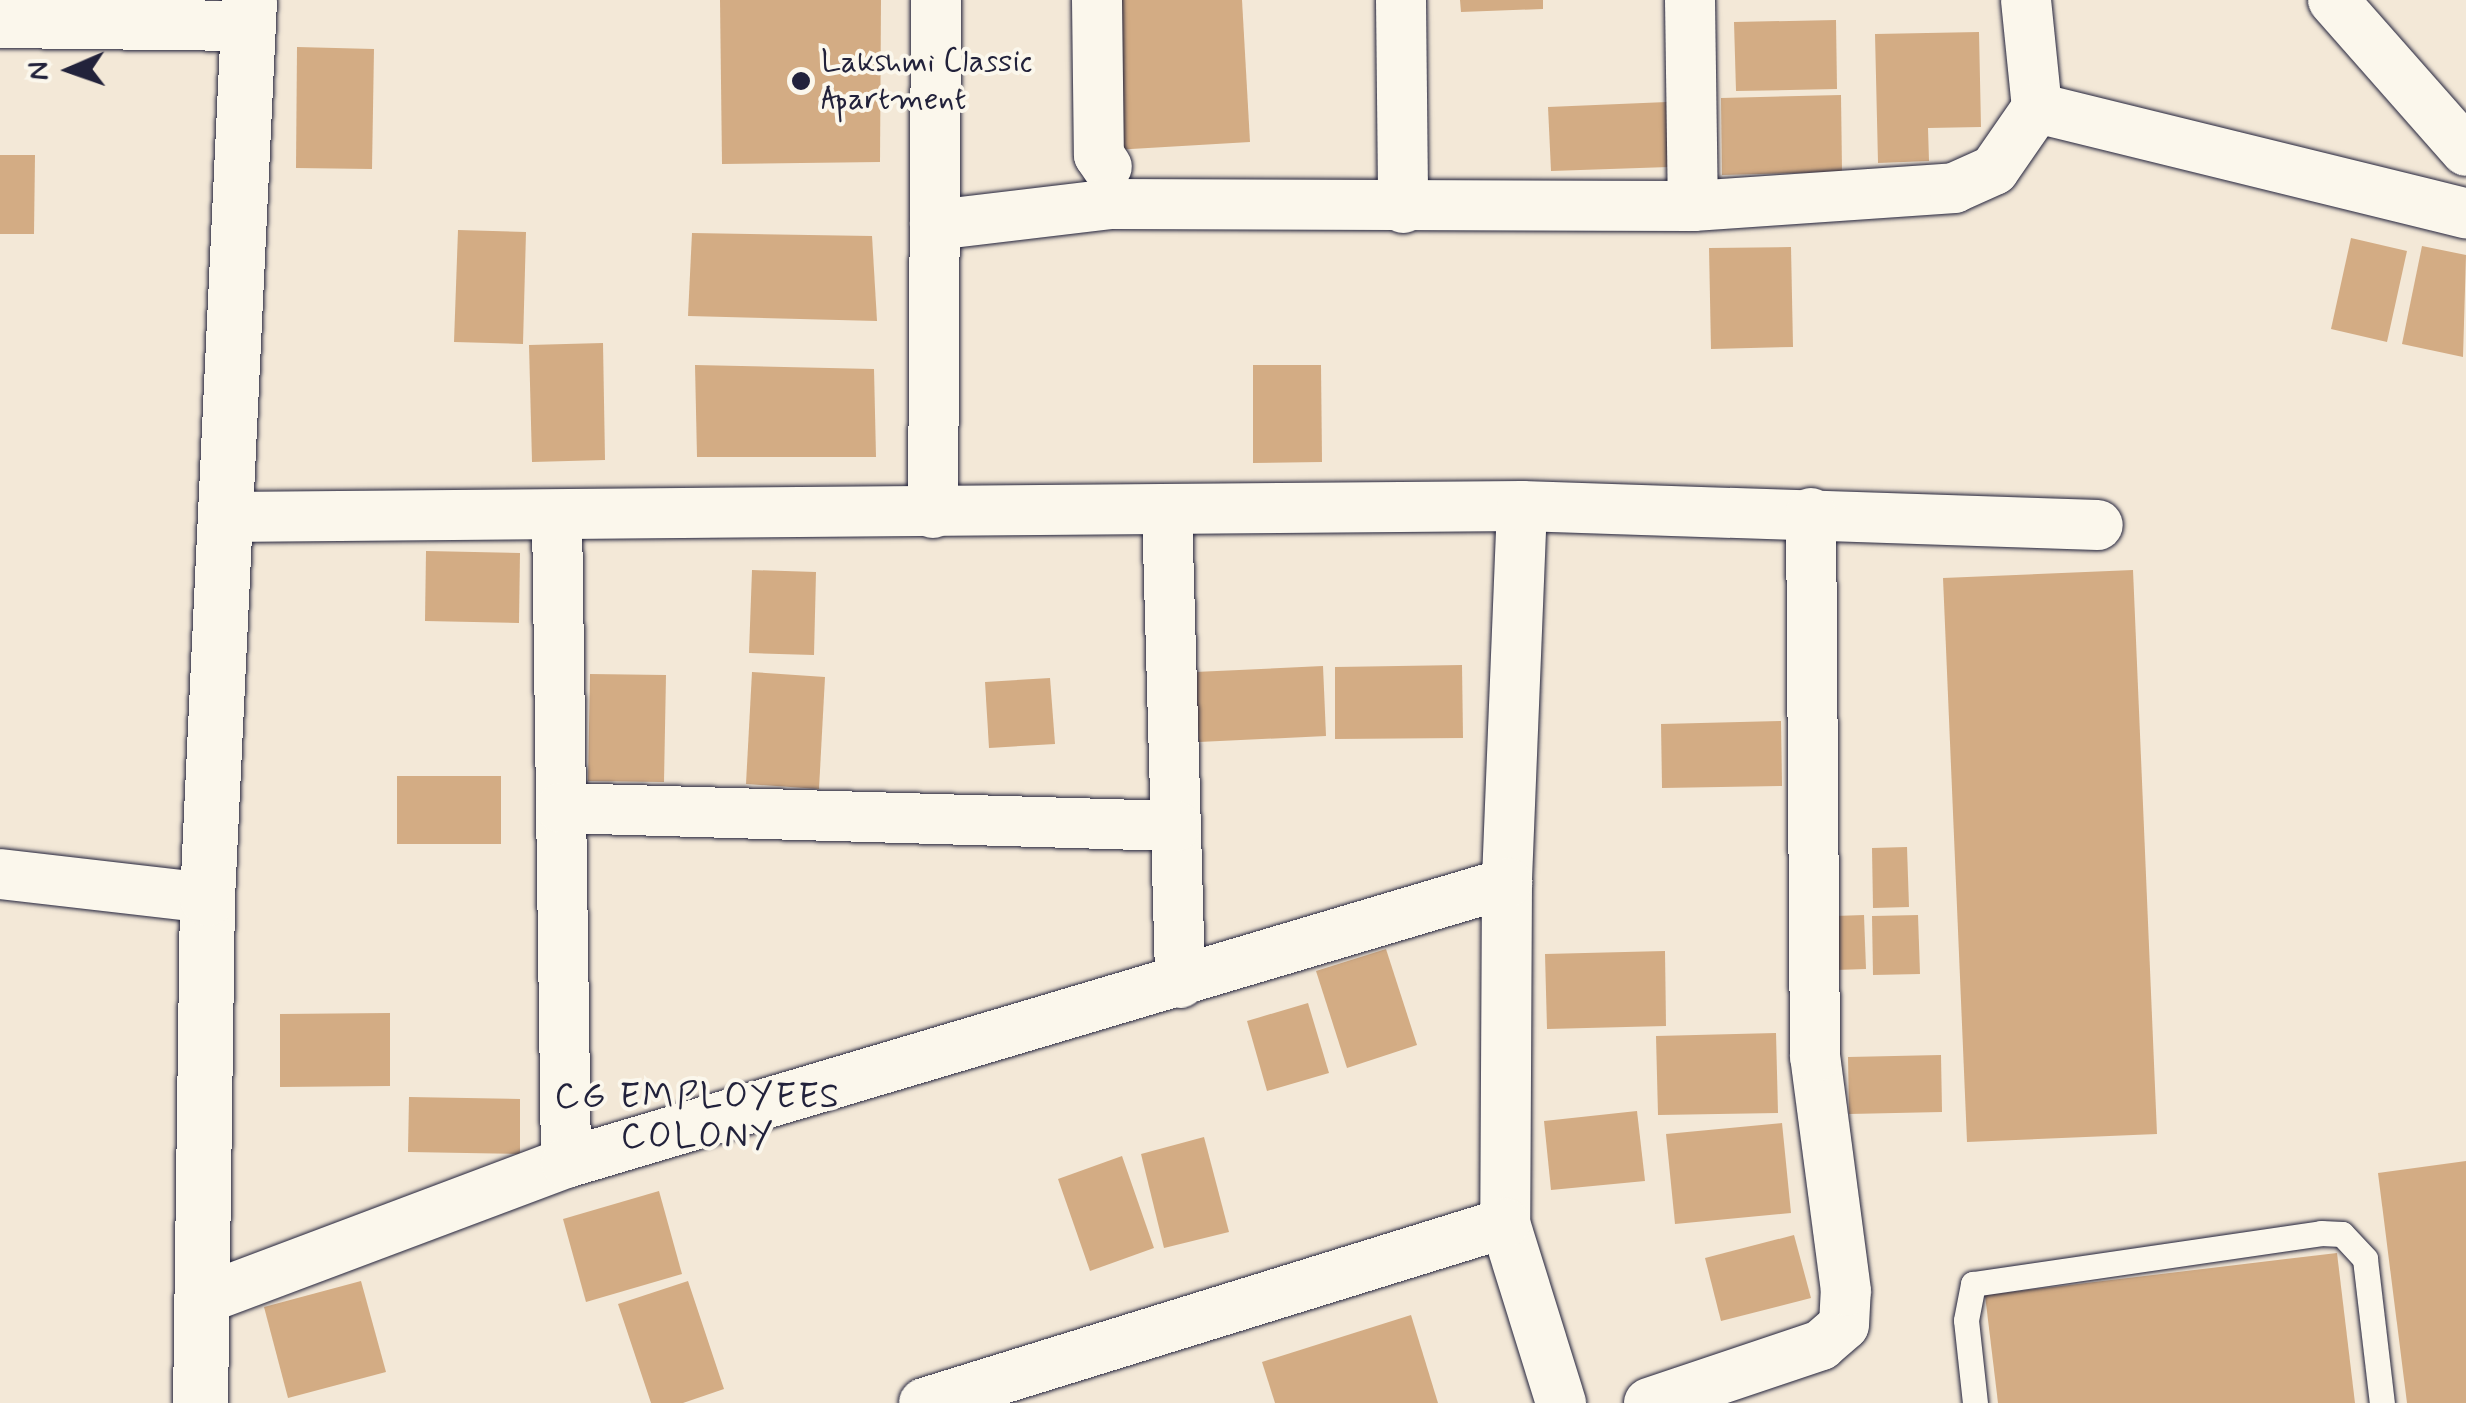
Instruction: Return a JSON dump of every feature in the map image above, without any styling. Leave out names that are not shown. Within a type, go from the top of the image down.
[{"type":"street","points":[[932,514],[936,0]]},
{"type":"street","points":[[1098,0],[1099,155],[1107,167]]},
{"type":"street","points":[[1402,0],[1404,208]]},
{"type":"street","points":[[1690,0],[1693,206]]},
{"type":"street","points":[[936,225],[1112,204],[1693,206],[1954,188],[1994,170],[2037,108],[2026,0]]},
{"type":"street","points":[[2333,0],[2466,152]]},
{"type":"street","points":[[0,23],[248,13],[207,898],[200,1403]]},
{"type":"street","points":[[2037,108],[2466,213]]},
{"type":"street","points":[[225,518],[1522,506],[2098,525]]},
{"type":"street","points":[[1522,506],[1507,883],[1505,1223],[1561,1403]]},
{"type":"street","points":[[1167,510],[1180,983]]},
{"type":"street","points":[[1649,1403],[1821,1345],[1844,1325],[1846,1291],[1815,1057],[1811,513]]},
{"type":"street","points":[[557,515],[566,1163]]},
{"type":"street","points":[[561,808],[1176,826]]},
{"type":"street","points":[[0,874],[207,898]]},
{"type":"street","points":[[201,1300],[566,1163],[1507,883]]},
{"type":"street","points":[[924,1403],[1505,1223]]},
{"type":"lane","points":[[1975,1403],[1966,1320],[1973,1284],[2320,1233],[2342,1234],[2365,1258],[2382,1403]]},
{"type":"building","name":"Lakshmi Classic Apartment","points":[[720,0],[881,0],[880,162],[722,164]]},
{"type":"building","points":[[1105,0],[1242,0],[1250,142],[1114,150]]},
{"type":"building","points":[[1460,0],[1543,0],[1543,9],[1461,12]]},
{"type":"building","points":[[1836,20],[1837,89],[1736,91],[1734,22]]},
{"type":"building","points":[[1979,32],[1981,127],[1928,128],[1929,161],[1878,163],[1875,34]]},
{"type":"building","points":[[297,47],[374,49],[372,169],[296,168]]},
{"type":"building","points":[[1841,95],[1842,172],[1722,175],[1721,98]]},
{"type":"building","points":[[1667,102],[1669,167],[1551,171],[1548,107]]},
{"type":"building","points":[[0,155],[35,155],[34,234],[0,234]]},
{"type":"building","points":[[458,230],[526,232],[523,344],[454,342]]},
{"type":"building","points":[[692,233],[872,236],[877,321],[688,316]]},
{"type":"building","points":[[2351,238],[2407,251],[2387,342],[2331,329]]},
{"type":"building","points":[[2422,246],[2466,255],[2463,357],[2402,344]]},
{"type":"building","points":[[1791,247],[1793,347],[1711,349],[1709,248]]},
{"type":"building","points":[[603,343],[605,460],[532,462],[529,345]]},
{"type":"building","points":[[695,365],[874,369],[876,457],[697,457]]},
{"type":"building","points":[[1253,365],[1321,365],[1322,462],[1253,463]]},
{"type":"building","points":[[426,551],[520,553],[519,623],[425,621]]},
{"type":"building","points":[[752,570],[816,572],[814,655],[749,653]]},
{"type":"building","points":[[2133,570],[2157,1134],[1967,1142],[1943,578]]},
{"type":"building","points":[[1462,665],[1463,738],[1335,739],[1335,667]]},
{"type":"building","points":[[1323,666],[1326,736],[1199,742],[1195,672]]},
{"type":"building","points":[[752,672],[825,677],[819,789],[746,784]]},
{"type":"building","points":[[590,674],[666,675],[664,782],[588,781]]},
{"type":"building","points":[[1050,678],[1055,744],[989,748],[985,682]]},
{"type":"building","points":[[1781,721],[1782,786],[1662,788],[1661,724]]},
{"type":"building","points":[[397,776],[501,776],[501,844],[397,844]]},
{"type":"building","points":[[1907,847],[1909,907],[1873,908],[1872,848]]},
{"type":"building","points":[[1864,915],[1866,969],[1836,970],[1835,916]]},
{"type":"building","points":[[1918,915],[1920,974],[1873,975],[1872,916]]},
{"type":"building","points":[[1386,949],[1417,1045],[1347,1068],[1316,971]]},
{"type":"building","points":[[1665,951],[1666,1026],[1547,1029],[1545,954]]},
{"type":"building","points":[[1308,1003],[1329,1073],[1267,1091],[1247,1021]]},
{"type":"building","points":[[390,1013],[390,1086],[280,1087],[280,1014]]},
{"type":"building","points":[[1776,1033],[1778,1113],[1658,1115],[1656,1036]]},
{"type":"building","points":[[1941,1055],[1942,1112],[1849,1114],[1848,1057]]},
{"type":"building","points":[[409,1097],[520,1099],[520,1154],[408,1152]]},
{"type":"building","points":[[1637,1111],[1645,1181],[1551,1190],[1544,1121]]},
{"type":"building","points":[[1782,1123],[1791,1213],[1675,1224],[1666,1134]]},
{"type":"building","points":[[1204,1137],[1229,1232],[1164,1248],[1141,1154]]},
{"type":"building","points":[[1122,1156],[1154,1248],[1090,1271],[1058,1179]]},
{"type":"building","points":[[2466,1161],[2466,1403],[2407,1403],[2378,1173]]},
{"type":"building","points":[[659,1191],[682,1274],[586,1302],[563,1219]]},
{"type":"building","points":[[1794,1235],[1811,1298],[1721,1321],[1705,1258]]},
{"type":"building","points":[[2337,1253],[2355,1403],[1998,1403],[1985,1295]]},
{"type":"building","points":[[361,1281],[386,1372],[288,1398],[264,1307]]},
{"type":"building","points":[[688,1281],[724,1389],[683,1403],[651,1403],[618,1304]]},
{"type":"building","points":[[1411,1315],[1438,1403],[1275,1403],[1262,1362]]},
{"type":"place","name":"Lakshmi Classic Apartment","points":[[801,81]]},
{"type":"district","name":"CG EMPLOYEES COLONY","points":[[698,1117]]}]
